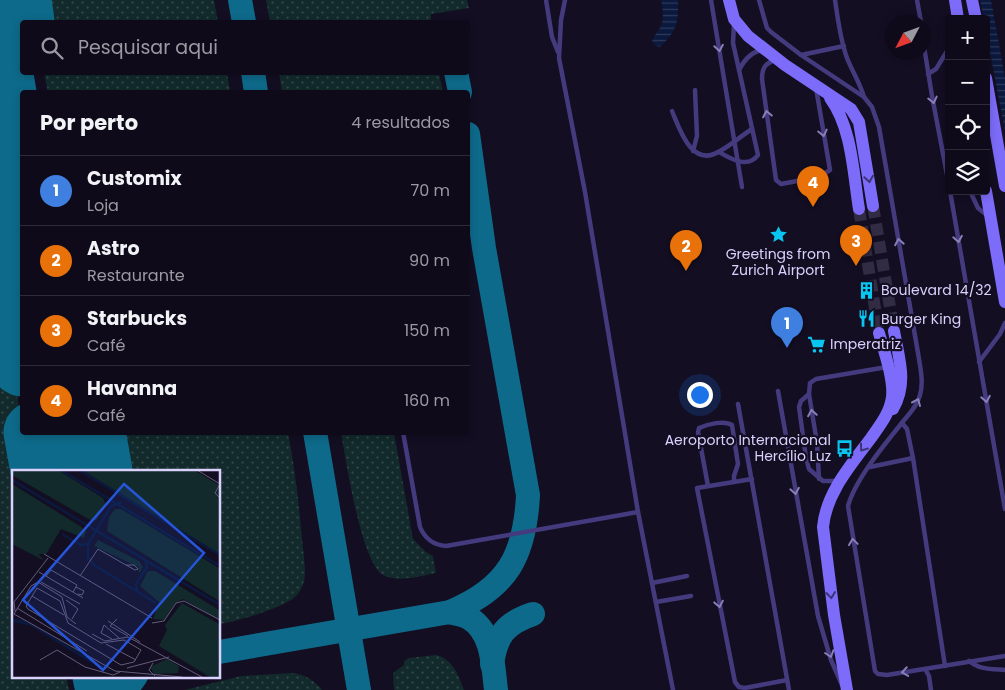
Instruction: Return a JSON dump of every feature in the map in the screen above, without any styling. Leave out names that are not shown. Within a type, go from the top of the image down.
[{"type":"main road","points":[[729,0],[734,19],[748,36],[850,109],[859,122],[873,206]]},
{"type":"main road","points":[[955,0],[957,15]]},
{"type":"main road","points":[[972,0],[975,15]]},
{"type":"main road","points":[[827,94],[837,107],[844,125],[859,209]]},
{"type":"main road","points":[[990,101],[1005,186]]},
{"type":"main road","points":[[987,195],[1005,302]]},
{"type":"main road","points":[[847,690],[834,616],[823,527],[824,513],[840,480],[893,409],[901,391],[902,376],[894,331]]},
{"type":"main road","points":[[879,333],[888,366],[892,398],[886,416]]},
{"type":"lane","points":[[546,0],[552,37],[560,58],[585,192],[638,512],[672,690]]},
{"type":"lane","points":[[560,58],[561,20],[565,0]]},
{"type":"lane","points":[[711,0],[742,187]]},
{"type":"lane","points":[[759,0],[767,28],[801,55],[864,97],[872,107],[879,127],[922,374],[920,395],[910,416],[902,423],[869,467],[848,506],[876,671],[878,674],[887,675],[1005,656]]},
{"type":"lane","points":[[835,0],[847,59],[864,97]]},
{"type":"lane","points":[[917,0],[919,15]]},
{"type":"lane","points":[[719,152],[744,163],[754,160],[758,155],[733,44],[734,19]]},
{"type":"lane","points":[[801,55],[844,46]]},
{"type":"lane","points":[[739,70],[744,60],[750,55],[757,51],[765,50]]},
{"type":"lane","points":[[928,74],[936,69],[945,54]]},
{"type":"lane","points":[[778,59],[764,66],[762,79],[776,180],[778,183],[819,177],[830,170],[815,84]]},
{"type":"lane","points":[[926,60],[945,150]]},
{"type":"lane","points":[[693,151],[696,136],[695,90]]},
{"type":"lane","points":[[672,111],[685,142],[693,151],[705,155],[719,152],[752,129]]},
{"type":"lane","points":[[951,195],[979,362],[1003,487],[1005,509]]},
{"type":"lane","points":[[972,195],[978,208],[990,218]]},
{"type":"lane","points":[[979,362],[1000,334],[1005,323]]},
{"type":"lane","points":[[819,479],[810,383],[816,379],[888,366]]},
{"type":"lane","points":[[778,391],[818,616],[831,660],[839,680],[847,690]]},
{"type":"lane","points":[[810,394],[801,402],[799,407],[807,464],[809,469],[819,479],[828,482],[840,480]]},
{"type":"lane","points":[[738,404],[789,690]]},
{"type":"lane","points":[[708,486],[698,432],[699,428],[724,422],[732,425],[738,464],[734,482]]},
{"type":"lane","points":[[902,423],[907,429],[913,458],[945,666]]},
{"type":"lane","points":[[404,435],[420,528],[427,539],[436,544],[446,546],[638,512]]},
{"type":"lane","points":[[869,467],[913,458]]},
{"type":"lane","points":[[752,478],[697,488],[735,682],[739,687],[745,688],[787,680]]},
{"type":"lane","points":[[652,583],[687,576]]},
{"type":"lane","points":[[656,602],[691,596]]},
{"type":"lane","points":[[970,662],[987,669],[1005,670]]},
{"type":"lane","points":[[925,669],[929,676],[931,690]]},
{"type":"green space","points":[[32,0],[214,0],[218,20],[36,20]]},
{"type":"green space","points":[[266,0],[467,0],[469,8],[431,14],[431,20],[270,20]]},
{"type":"green space","points":[[44,75],[227,75],[230,90],[48,90]]},
{"type":"green space","points":[[279,75],[439,75],[443,90],[282,90]]},
{"type":"green space","points":[[0,296],[20,413],[20,435],[24,435],[30,470],[12,470],[12,678],[66,678],[69,690],[0,690]]},
{"type":"green space","points":[[106,435],[288,435],[293,459],[305,569],[304,582],[297,595],[272,609],[220,624],[220,470],[113,470]]},
{"type":"green space","points":[[341,435],[394,435],[413,539],[433,556],[436,573],[410,578],[396,578],[383,575],[375,566],[368,551],[361,531]]},
{"type":"green space","points":[[436,655],[451,664],[464,690],[394,690],[393,673],[404,665],[404,661],[409,658]]},
{"type":"green space","points":[[294,673],[310,679],[322,690],[185,690],[241,676]]},
{"type":"water","points":[[661,0],[678,0],[678,8],[677,21],[673,31],[660,47],[652,42],[662,23]]},
{"type":"water","points":[[980,0],[991,0],[1005,78],[1005,131],[990,52],[990,15],[983,15]]},
{"type":"taxiway","points":[[240,0],[244,20]]},
{"type":"taxiway","points":[[253,75],[256,90]]},
{"type":"taxiway","points":[[457,75],[460,90]]},
{"type":"taxiway","points":[[220,652],[450,612],[470,603],[486,592],[510,567],[523,535],[528,495],[484,248],[470,148]]},
{"type":"taxiway","points":[[316,435],[359,690]]},
{"type":"taxiway","points":[[450,612],[469,618],[483,632],[490,650],[496,690]]},
{"type":"taxiway","points":[[492,664],[496,645],[504,631],[509,626],[533,614]]},
{"type":"taxiway","points":[[126,690],[135,678]]},
{"type":"runway","points":[[21,0],[24,20]]},
{"type":"runway","points":[[0,57],[20,179]]},
{"type":"runway","points":[[0,236],[20,354]]},
{"type":"runway","points":[[35,435],[41,470]]},
{"type":"runway","points":[[96,435],[102,470]]},
{"type":"runway","points":[[103,678],[106,690]]},
{"type":"tunnel","points":[[873,206],[894,331]]},
{"type":"tunnel","points":[[859,209],[879,333]]},
{"type":"place","name":"Havanna","points":[[813,207]]},
{"type":"place","name":"Greetings from Zurich Airport","points":[[778,234]]},
{"type":"place","name":"Starbucks","points":[[856,266]]},
{"type":"place","name":"Astro","points":[[686,271]]},
{"type":"place","name":"Boulevard 14/32","points":[[867,290]]},
{"type":"place","name":"Burger King","points":[[867,319]]},
{"type":"place","name":"Imperatriz","points":[[816,344]]},
{"type":"place","name":"Customix","points":[[787,348]]},
{"type":"place","name":"Aeroporto Internacional Hercílio Luz","points":[[845,448]]}]
